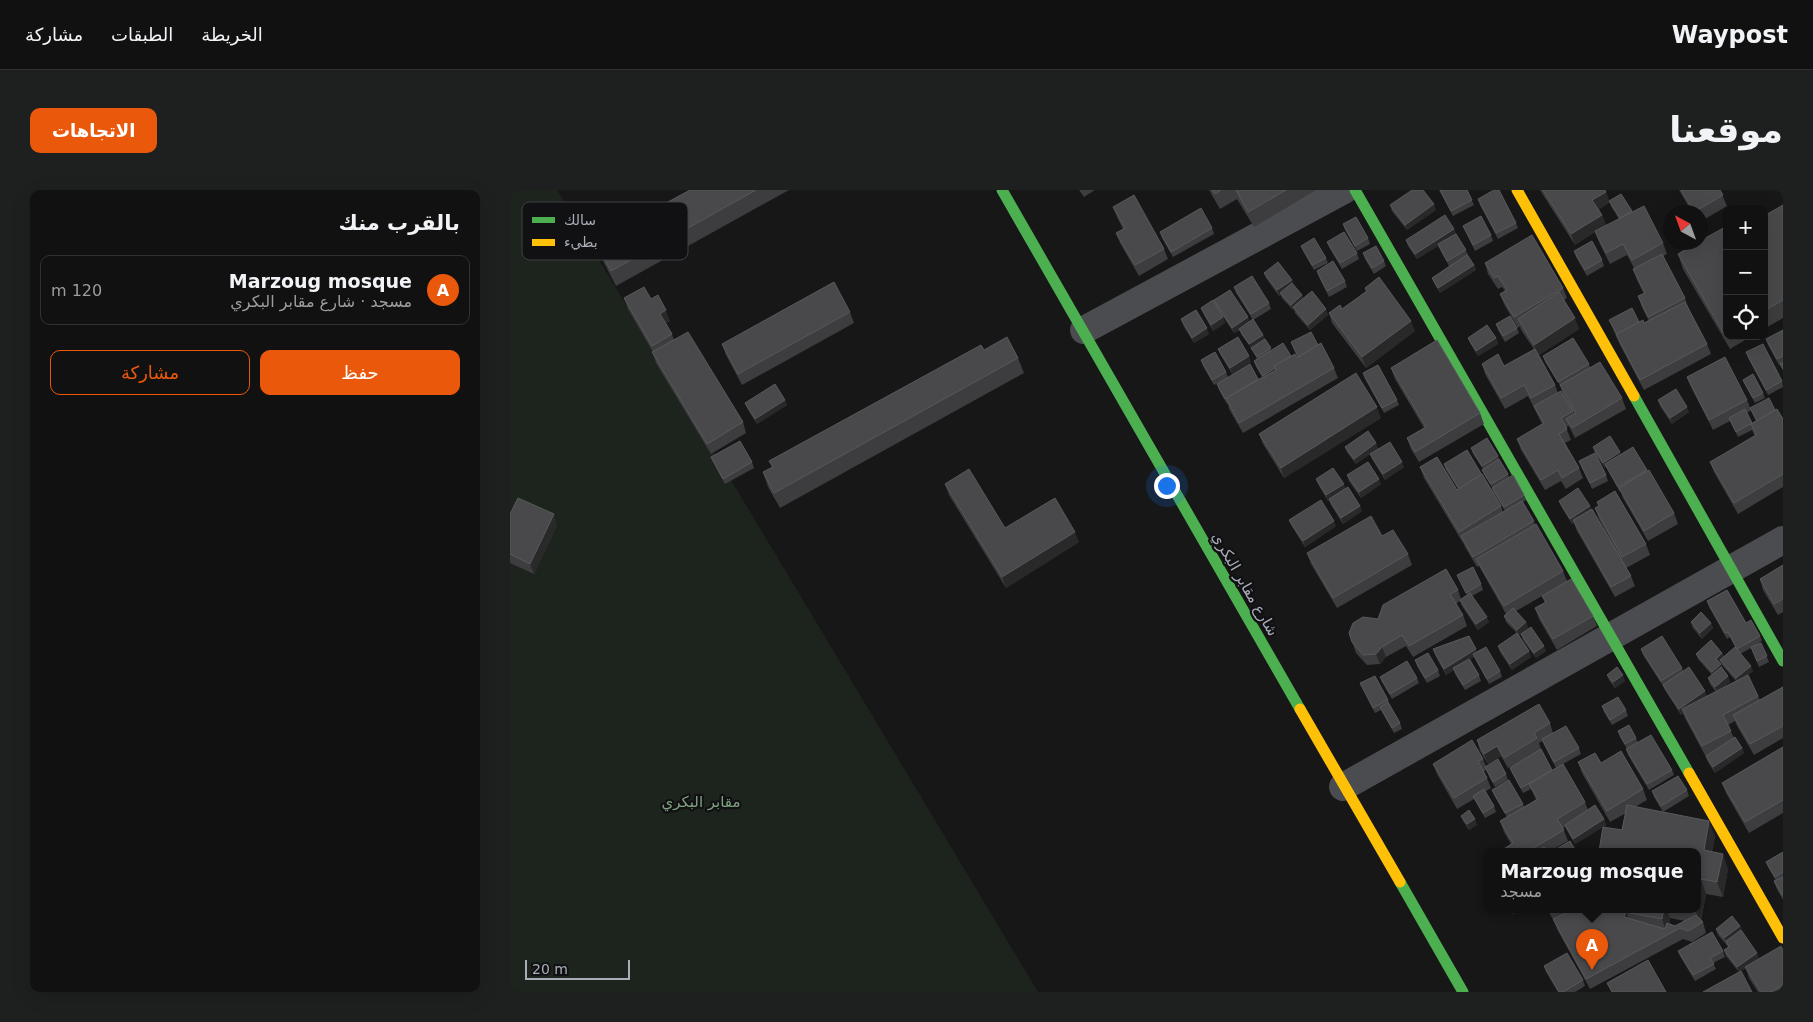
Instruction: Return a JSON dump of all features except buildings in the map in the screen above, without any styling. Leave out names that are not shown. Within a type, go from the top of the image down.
[{"type":"street","name":"شارع مقابر البكري","points":[[1002,190],[1463,992]]},
{"type":"street","points":[[1084,330],[1344,190]]},
{"type":"street","points":[[1355,190],[1783,938]]},
{"type":"street","points":[[1517,190],[1783,661]]},
{"type":"street","points":[[1343,786],[1783,540]]},
{"type":"green space","name":"مقابر البكري","points":[[510,190],[557,190],[564,202],[522,202],[522,260],[599,260],[1038,992],[510,992]]},
{"type":"traffic: fast","points":[[1002,190],[1300,709]]},
{"type":"traffic: fast","points":[[1355,190],[1689,773]]},
{"type":"traffic: fast","points":[[1634,396],[1783,661]]},
{"type":"traffic: fast","points":[[1400,882],[1463,992]]},
{"type":"traffic: slow","points":[[1517,190],[1634,396]]},
{"type":"traffic: slow","points":[[1300,709],[1400,882]]},
{"type":"traffic: slow","points":[[1689,773],[1783,938]]},
{"type":"place","name":"Marzoug mosque","points":[[1592,970]]}]
